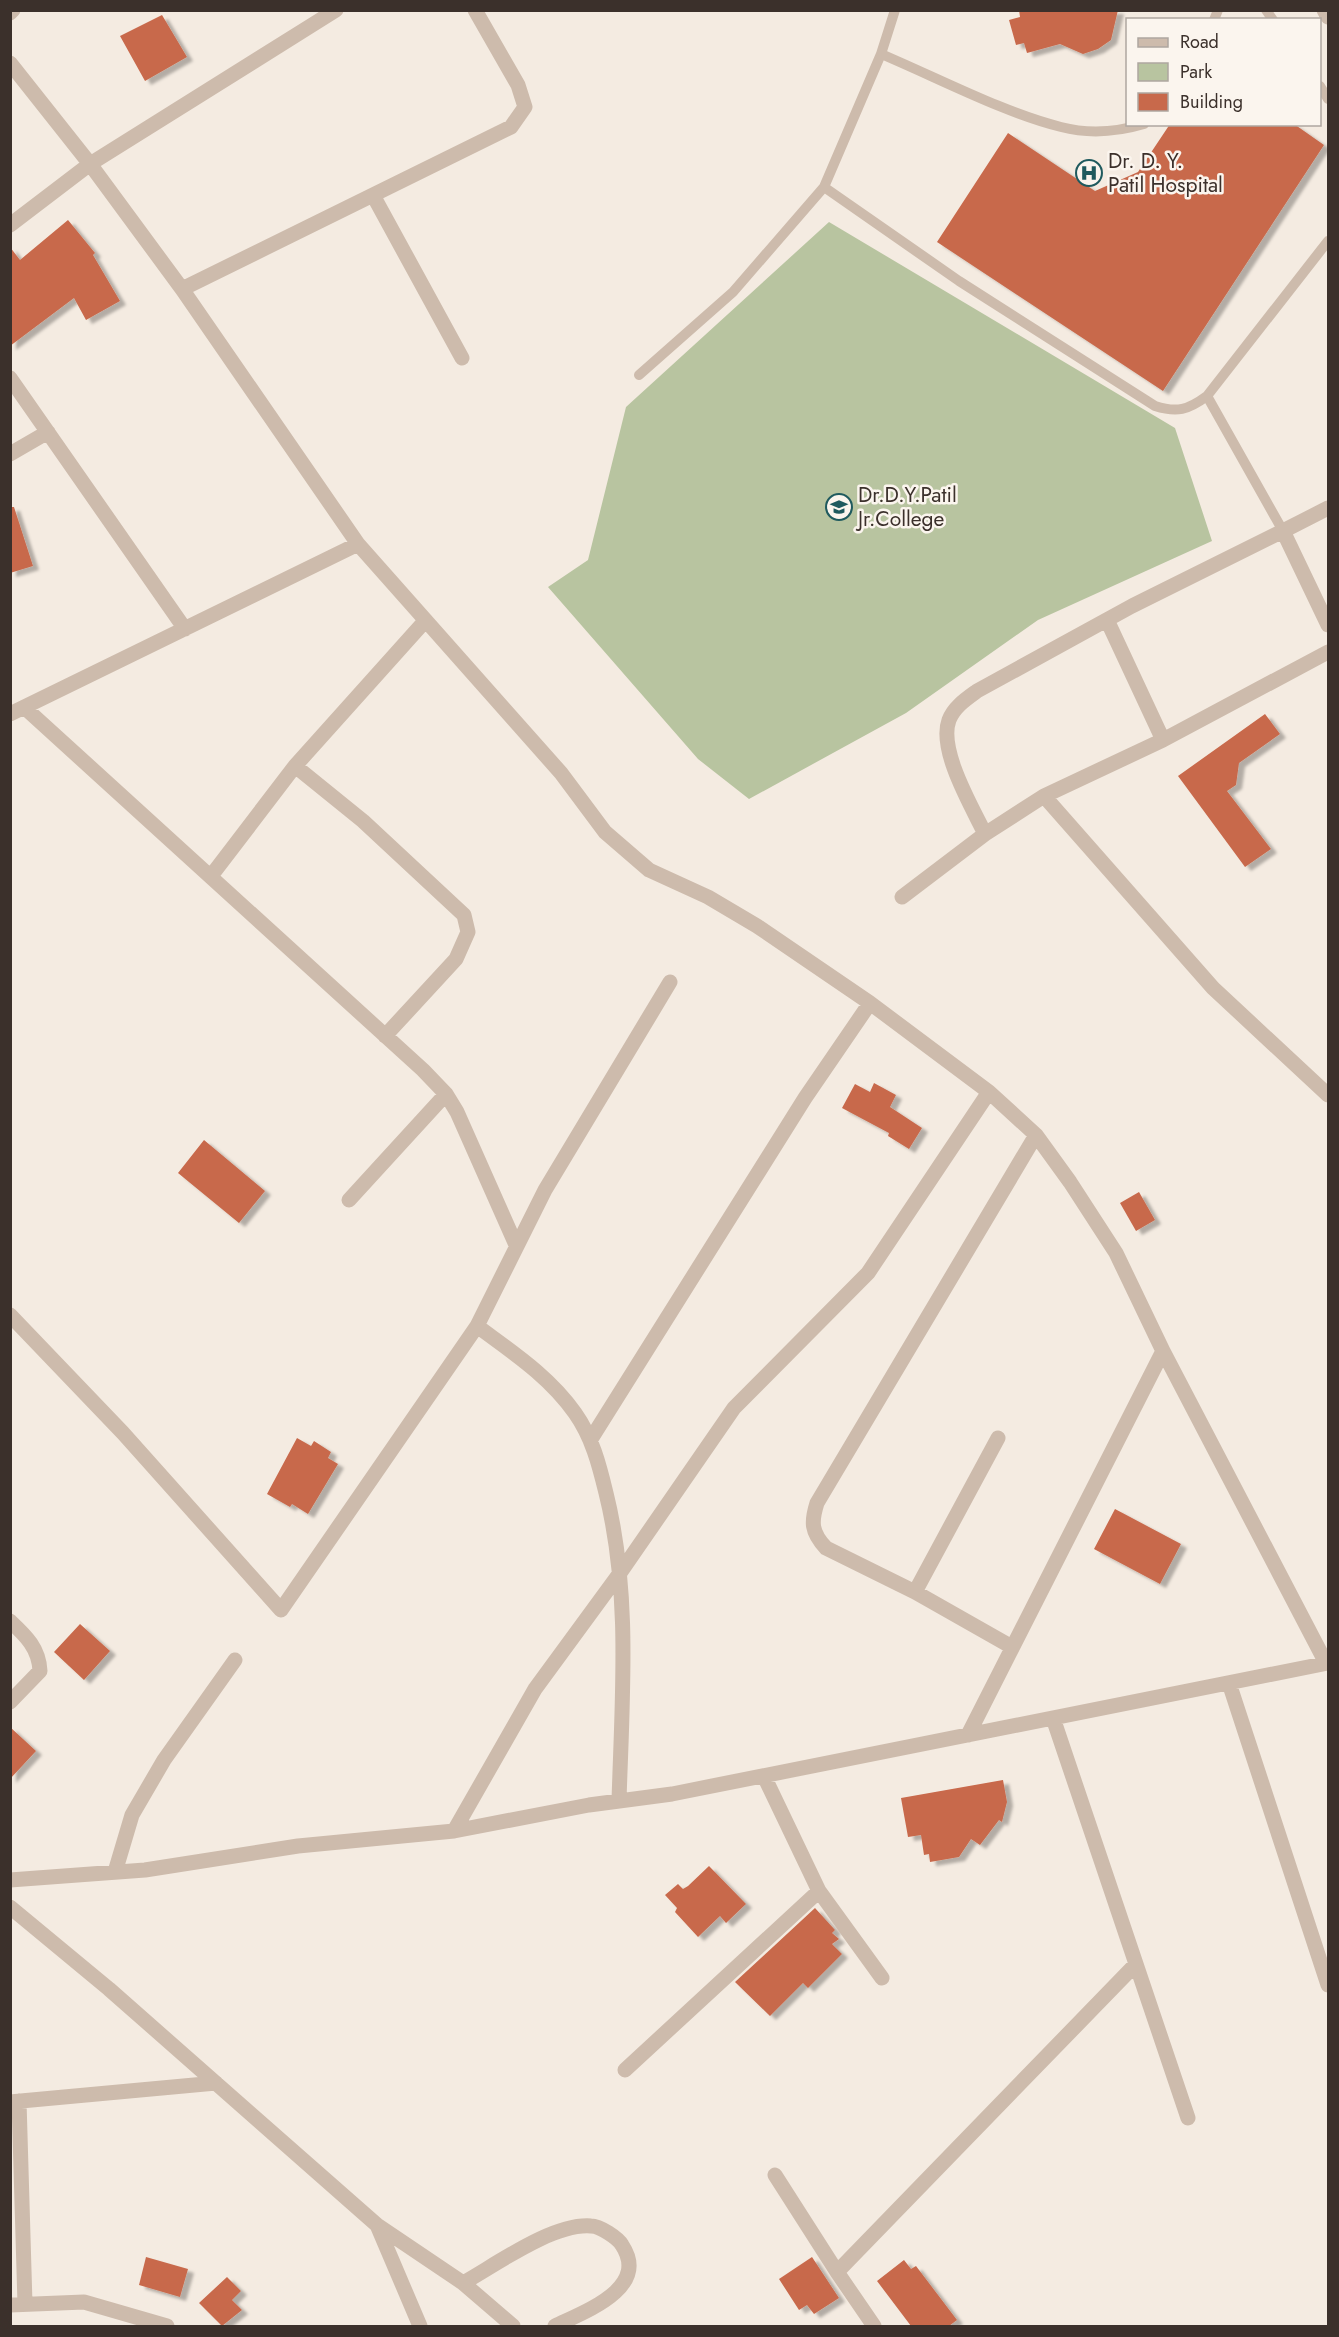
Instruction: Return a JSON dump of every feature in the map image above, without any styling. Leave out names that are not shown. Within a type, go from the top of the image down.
[{"type":"street","points":[[10,225],[90,164],[336,10]]},
{"type":"street","points":[[182,289],[374,197],[511,127],[525,107],[518,85],[475,10]]},
{"type":"street","points":[[1324,10],[1329,17]]},
{"type":"street","points":[[10,63],[90,164],[182,289],[358,544],[561,773],[605,832],[649,870],[708,897],[757,926],[870,1003],[989,1092],[1036,1135],[1116,1253],[1163,1351],[1327,1663],[764,1776],[454,1831],[298,1846],[145,1870],[10,1880]]},
{"type":"street","points":[[374,197],[462,358]]},
{"type":"street","points":[[10,378],[185,629]]},
{"type":"street","points":[[10,454],[48,432]]},
{"type":"street","points":[[984,834],[946,742],[948,721],[957,706],[978,691],[1107,620],[1329,508]]},
{"type":"street","points":[[1283,531],[1329,625]]},
{"type":"street","points":[[358,544],[17,710],[211,876],[446,1094],[457,1112],[516,1245]]},
{"type":"street","points":[[1107,620],[1163,740]]},
{"type":"street","points":[[211,876],[295,766],[425,621]]},
{"type":"street","points":[[902,897],[984,834],[1044,796],[1163,740],[1329,652]]},
{"type":"street","points":[[295,766],[363,821],[464,915],[468,932],[456,959],[385,1036]]},
{"type":"street","points":[[1044,796],[1213,988],[1329,1095]]},
{"type":"street","points":[[10,1315],[123,1433],[281,1610],[477,1326],[544,1190],[670,982]]},
{"type":"street","points":[[591,1439],[805,1098],[870,1003]]},
{"type":"street","points":[[454,1831],[535,1689],[620,1573],[735,1408],[868,1273],[989,1092]]},
{"type":"street","points":[[349,1200],[446,1094]]},
{"type":"street","points":[[1012,1647],[915,1592],[826,1548],[814,1536],[812,1520],[818,1503],[1036,1135]]},
{"type":"street","points":[[477,1326],[538,1372],[563,1397],[591,1439],[617,1538],[620,1573],[623,1674],[619,1801]]},
{"type":"street","points":[[968,1735],[1163,1351]]},
{"type":"street","points":[[915,1592],[998,1438]]},
{"type":"street","points":[[10,1621],[33,1644],[39,1658],[40,1671],[10,1702]]},
{"type":"street","points":[[115,1872],[132,1815],[164,1760],[235,1660]]},
{"type":"street","points":[[1229,1683],[1329,1985]]},
{"type":"street","points":[[1053,1718],[1188,2118]]},
{"type":"street","points":[[764,1776],[819,1891],[882,1978]]},
{"type":"street","points":[[625,2070],[819,1891]]},
{"type":"street","points":[[10,1907],[216,2082],[377,2225],[463,2283],[513,2326]]},
{"type":"street","points":[[837,2272],[1135,1965]]},
{"type":"street","points":[[167,2326],[84,2302],[18,2304],[15,2102],[216,2082]]},
{"type":"street","points":[[775,2175],[874,2326]]},
{"type":"street","points":[[377,2225],[420,2326]]},
{"type":"street","points":[[463,2283],[552,2234],[570,2228],[594,2225],[620,2241],[630,2258],[628,2276],[618,2291],[600,2304],[555,2326]]},
{"type":"lane","points":[[639,375],[733,292],[824,187],[881,54],[895,10]]},
{"type":"lane","points":[[881,54],[1007,108],[1062,128],[1101,132],[1133,126]]},
{"type":"lane","points":[[824,187],[960,281],[1155,406],[1170,411],[1181,411],[1193,406],[1206,396],[1329,241]]},
{"type":"lane","points":[[1206,396],[1283,531]]},
{"type":"green space","name":"Dr.D.Y.Patil Jr.College","points":[[829,222],[1175,428],[1212,541],[1038,620],[906,713],[749,799],[698,759],[548,587],[588,560],[626,407]]},
{"type":"building","points":[[1019,10],[1118,10],[1111,40],[1098,49],[1083,54],[1060,44],[1027,53],[1024,43],[1016,45],[1009,20],[1020,17]]},
{"type":"building","points":[[162,15],[187,57],[145,81],[120,36]]},
{"type":"building","points":[[1169,126],[1297,126],[1324,145],[1163,391],[937,242],[1008,133],[1095,191],[1138,172]]},
{"type":"building","points":[[68,220],[95,253],[93,255],[120,301],[86,320],[74,298],[10,346],[10,247],[20,260]]},
{"type":"building","points":[[10,507],[14,507],[33,566],[10,573]]},
{"type":"building","points":[[1265,714],[1280,734],[1239,763],[1236,785],[1227,791],[1271,849],[1245,867],[1178,776]]},
{"type":"building","points":[[874,1083],[896,1095],[890,1107],[922,1128],[909,1149],[888,1136],[889,1133],[842,1108],[855,1084],[870,1092]]},
{"type":"building","points":[[204,1140],[265,1191],[239,1223],[178,1173]]},
{"type":"building","points":[[1139,1192],[1155,1220],[1136,1231],[1120,1203]]},
{"type":"building","points":[[297,1438],[311,1446],[314,1441],[331,1452],[328,1458],[338,1464],[308,1514],[292,1504],[290,1507],[267,1494]]},
{"type":"building","points":[[1115,1509],[1181,1544],[1160,1584],[1094,1549]]},
{"type":"building","points":[[80,1624],[110,1651],[84,1680],[54,1652]]},
{"type":"building","points":[[10,1727],[36,1751],[10,1779]]},
{"type":"building","points":[[1003,1780],[1007,1802],[1002,1822],[999,1820],[980,1845],[971,1839],[959,1857],[930,1862],[929,1854],[924,1855],[921,1835],[908,1837],[901,1798]]},
{"type":"building","points":[[709,1866],[746,1904],[726,1923],[720,1916],[698,1937],[675,1912],[677,1908],[665,1895],[678,1884],[683,1889],[688,1886]]},
{"type":"building","points":[[815,1908],[835,1930],[832,1933],[839,1939],[832,1944],[842,1954],[808,1988],[803,1983],[770,2016],[735,1982]]},
{"type":"building","points":[[146,2257],[188,2269],[180,2297],[139,2285]]},
{"type":"building","points":[[812,2257],[839,2298],[814,2314],[807,2305],[799,2310],[779,2279]]},
{"type":"building","points":[[904,2260],[911,2269],[916,2266],[957,2320],[949,2326],[911,2326],[877,2281]]},
{"type":"building","points":[[227,2277],[241,2291],[232,2300],[242,2310],[222,2326],[199,2303]]},
{"type":"place","name":"Dr. D. Y. Patil Hospital","points":[[1089,173]]},
{"type":"place","name":"Dr.D.Y.Patil Jr.College","points":[[839,507]]}]
